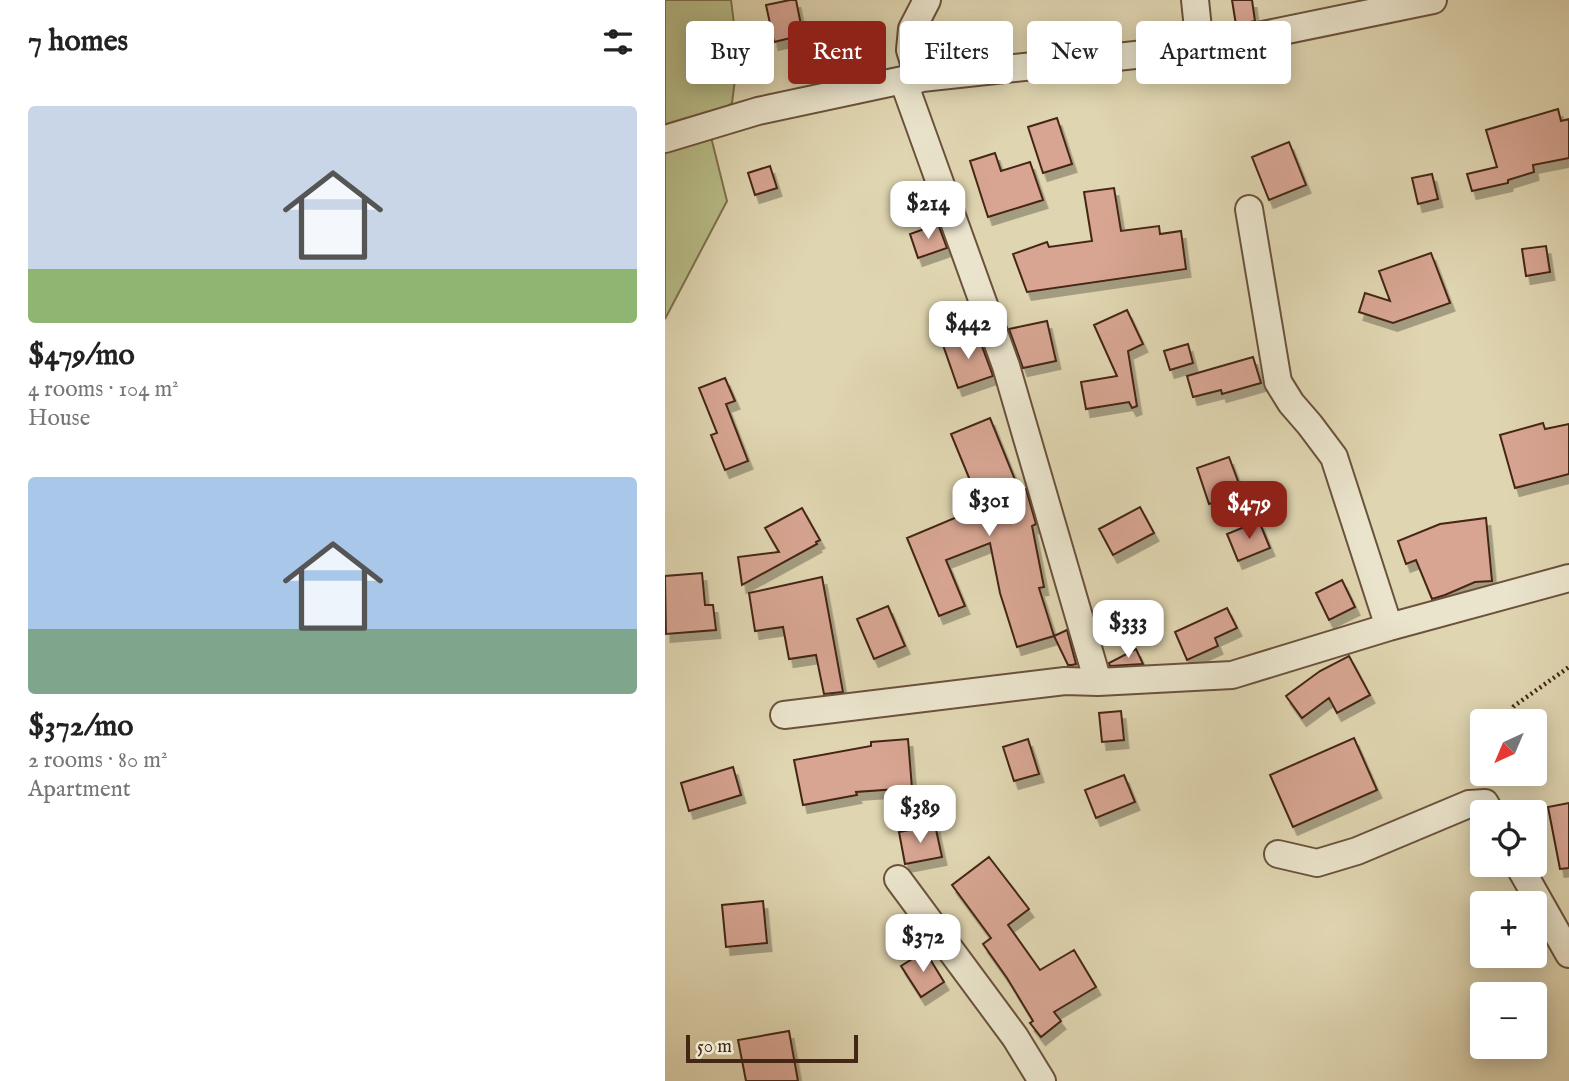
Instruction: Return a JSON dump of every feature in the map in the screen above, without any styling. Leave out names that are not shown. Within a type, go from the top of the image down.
[{"type":"street","points":[[916,21],[927,0]]},
{"type":"street","points":[[1195,0],[1197,21]]},
{"type":"street","points":[[1291,29],[1433,0]]},
{"type":"street","points":[[1013,68],[1136,55]]},
{"type":"street","points":[[665,139],[758,111],[900,81]]},
{"type":"street","points":[[913,84],[1006,366],[1098,682]]},
{"type":"street","points":[[1249,209],[1278,382],[1291,403],[1334,457],[1389,627]]},
{"type":"street","points":[[784,715],[1065,681],[1098,682],[1232,675],[1389,627],[1569,578]]},
{"type":"street","points":[[1278,855],[1317,863],[1357,851],[1470,804]]},
{"type":"street","points":[[1525,877],[1569,954]]},
{"type":"street","points":[[898,879],[1015,1037],[1042,1081]]},
{"type":"path","points":[[1512,709],[1569,667]]},
{"type":"green space","points":[[665,0],[731,0],[734,21],[686,21],[686,84],[734,84],[732,103],[707,121],[727,201],[665,319]]},
{"type":"building","points":[[796,0],[800,21],[788,21],[788,39],[774,42],[774,21],[769,21],[766,5]]},
{"type":"building","points":[[1232,0],[1252,0],[1255,21],[1235,21]]},
{"type":"building","points":[[1558,109],[1561,121],[1569,119],[1569,158],[1533,165],[1534,172],[1508,180],[1508,183],[1472,191],[1467,174],[1497,167],[1486,130]]},
{"type":"building","points":[[1057,118],[1072,164],[1043,173],[1028,127]]},
{"type":"building","points":[[1289,142],[1306,185],[1269,200],[1252,157]]},
{"type":"building","points":[[995,153],[1001,171],[1030,162],[1043,200],[988,217],[970,161]]},
{"type":"building","points":[[770,166],[777,188],[755,195],[748,173]]},
{"type":"building","points":[[1432,174],[1438,199],[1418,204],[1412,178]]},
{"type":"building","points":[[1114,188],[1121,231],[1159,226],[1160,234],[1181,231],[1186,269],[1027,292],[1013,254],[1047,242],[1049,247],[1092,241],[1084,192]]},
{"type":"building","points":[[938,224],[947,248],[918,258],[910,234]]},
{"type":"building","points":[[1546,246],[1550,272],[1526,276],[1522,249]]},
{"type":"building","points":[[1431,253],[1450,303],[1393,323],[1359,312],[1365,293],[1390,301],[1379,271]]},
{"type":"building","points":[[1127,310],[1143,344],[1128,351],[1137,406],[1132,408],[1129,402],[1086,409],[1081,382],[1117,376],[1094,325]]},
{"type":"building","points":[[1047,321],[1056,361],[1023,368],[1009,329]]},
{"type":"building","points":[[977,333],[993,376],[958,388],[943,345]]},
{"type":"building","points":[[1188,344],[1193,363],[1170,370],[1164,351]]},
{"type":"building","points":[[1253,357],[1261,383],[1222,394],[1221,390],[1193,397],[1187,376]]},
{"type":"building","points":[[725,378],[735,401],[726,404],[748,461],[725,470],[711,435],[717,433],[699,388]]},
{"type":"building","points":[[990,418],[1020,492],[1026,489],[1036,524],[1032,526],[1044,587],[1039,588],[1054,636],[1017,647],[1000,593],[990,543],[946,560],[965,606],[939,616],[907,538],[981,507],[951,434]]},
{"type":"building","points":[[1543,423],[1545,429],[1569,424],[1569,474],[1515,488],[1500,435]]},
{"type":"building","points":[[1229,457],[1242,492],[1209,504],[1197,468]]},
{"type":"building","points":[[1140,507],[1154,533],[1113,555],[1099,529]]},
{"type":"building","points":[[802,508],[820,540],[817,544],[742,585],[738,557],[779,552],[765,528]]},
{"type":"building","points":[[1486,518],[1492,581],[1475,582],[1432,599],[1416,560],[1406,564],[1398,541],[1440,524]]},
{"type":"building","points":[[1259,521],[1270,548],[1238,561],[1227,534]]},
{"type":"building","points":[[702,573],[705,605],[713,605],[716,630],[666,634],[665,576]]},
{"type":"building","points":[[822,577],[843,692],[824,694],[816,655],[789,659],[783,627],[755,631],[749,593]]},
{"type":"building","points":[[1342,580],[1355,607],[1329,620],[1316,593]]},
{"type":"building","points":[[888,606],[905,646],[874,659],[857,619]]},
{"type":"building","points":[[1227,608],[1237,628],[1215,638],[1218,646],[1187,660],[1175,632]]},
{"type":"building","points":[[1067,630],[1076,664],[1072,665],[1068,665],[1054,636]]},
{"type":"building","points":[[1136,649],[1143,664],[1110,666],[1109,663]]},
{"type":"building","points":[[1349,656],[1370,695],[1337,713],[1329,698],[1302,718],[1286,696],[1320,671]]},
{"type":"building","points":[[1121,711],[1124,740],[1102,742],[1099,713]]},
{"type":"building","points":[[1354,738],[1377,790],[1293,827],[1270,775]]},
{"type":"building","points":[[908,739],[912,788],[856,792],[857,795],[803,805],[794,760],[871,746],[871,742]]},
{"type":"building","points":[[1028,739],[1039,774],[1014,781],[1003,747]]},
{"type":"building","points":[[733,767],[741,795],[689,811],[681,783]]},
{"type":"building","points":[[1124,775],[1135,802],[1096,818],[1085,790]]},
{"type":"building","points":[[1569,803],[1569,868],[1560,869],[1548,807]]},
{"type":"building","points":[[935,825],[942,857],[905,864],[899,832]]},
{"type":"building","points":[[989,857],[1029,909],[1008,925],[1040,970],[1074,950],[1096,987],[1054,1012],[1061,1021],[1041,1037],[1030,1023],[1033,1021],[1007,978],[983,944],[991,938],[952,885]]},
{"type":"building","points":[[763,901],[767,943],[726,947],[722,905]]},
{"type":"building","points":[[925,951],[944,982],[921,997],[901,966]]},
{"type":"building","points":[[789,1031],[798,1081],[746,1081],[738,1040]]}]
